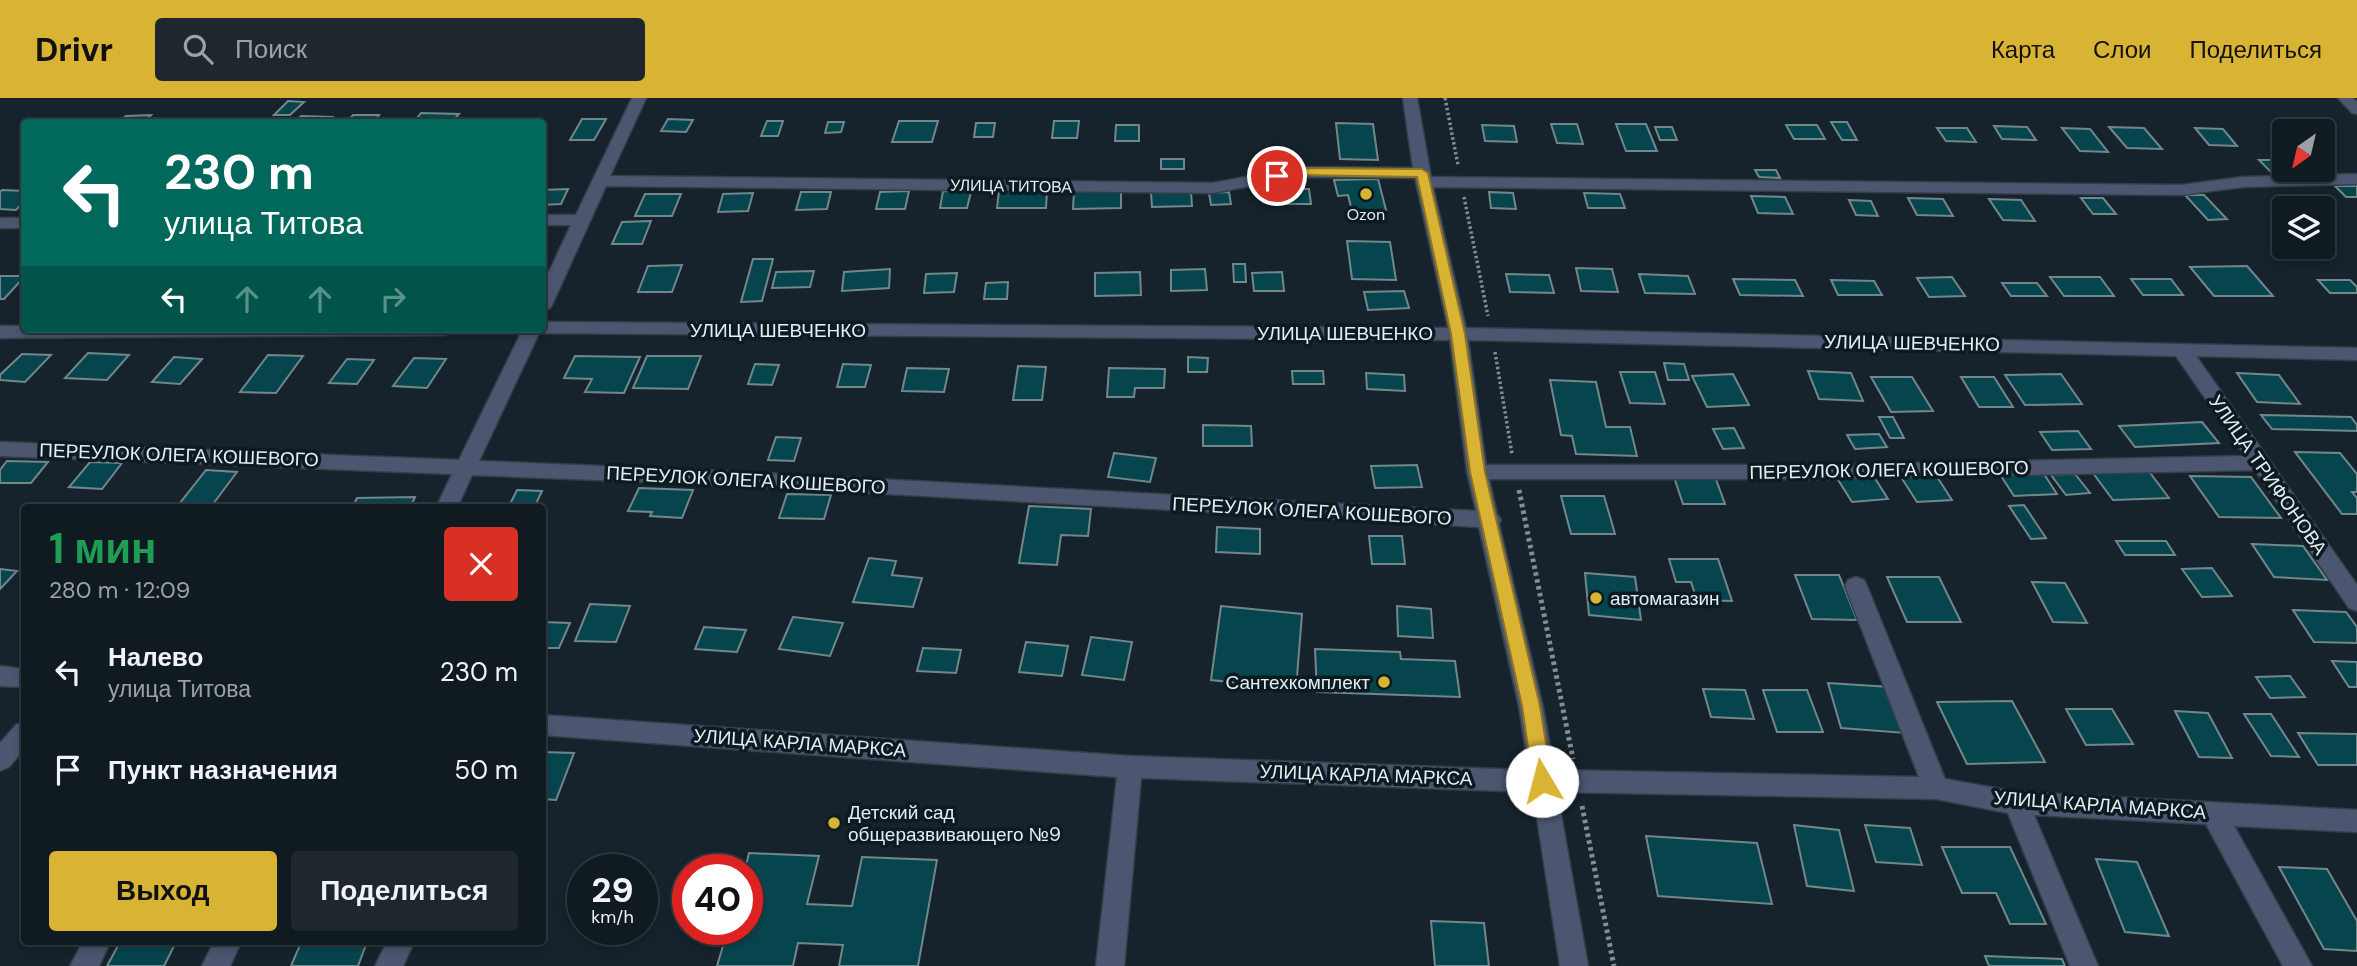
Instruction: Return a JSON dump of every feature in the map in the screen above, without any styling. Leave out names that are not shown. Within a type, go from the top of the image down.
[{"type":"street","points":[[546,299],[598,181],[639,98]]},
{"type":"street","points":[[1410,98],[1423,177],[1458,334],[1477,472],[1491,520],[1531,706],[1574,966]]},
{"type":"street","points":[[2345,98],[2357,110]]},
{"type":"street","name":"УЛИЦА ТИТОВА","points":[[598,181],[1213,188],[1299,172],[1423,177],[1461,182],[2181,190],[2243,182],[2357,179]]},
{"type":"street","points":[[546,220],[583,220]]},
{"type":"street","points":[[0,223],[21,223]]},
{"type":"street","name":"УЛИЦА ШЕВЧЕНКО","points":[[546,328],[1458,334],[2357,354]]},
{"type":"street","points":[[0,332],[21,332]]},
{"type":"street","points":[[448,504],[530,333]]},
{"type":"street","name":"УЛИЦА ТРИФОНОВА","points":[[2180,348],[2357,602]]},
{"type":"street","name":"ПЕРЕУЛОК ОЛЕГА КОШЕВОГО","points":[[0,449],[739,478],[1491,520]]},
{"type":"street","name":"ПЕРЕУЛОК ОЛЕГА КОШЕВОГО","points":[[1477,472],[1829,472],[2259,463]]},
{"type":"street","points":[[1856,586],[1936,788]]},
{"type":"street","points":[[0,676],[21,678]]},
{"type":"street","name":"УЛИЦА КАРЛА МАРКСА","points":[[546,725],[1130,767],[1577,782],[1936,788],[2017,803],[2357,821]]},
{"type":"street","points":[[0,760],[21,736]]},
{"type":"street","points":[[1110,966],[1130,767]]},
{"type":"street","points":[[2017,803],[2084,966]]},
{"type":"street","points":[[2214,814],[2298,966]]},
{"type":"street","points":[[84,966],[95,945]]},
{"type":"street","points":[[216,966],[226,945]]},
{"type":"street","points":[[389,966],[400,945]]},
{"type":"path","points":[[1445,98],[1492,335],[1515,472],[1614,966]]},
{"type":"building","points":[[288,101],[304,102],[290,115],[274,115]]},
{"type":"building","points":[[421,113],[459,114],[455,119],[416,119]]},
{"type":"building","points":[[151,115],[147,119],[122,119],[126,116]]},
{"type":"building","points":[[353,115],[379,115],[376,119],[350,119]]},
{"type":"building","points":[[301,116],[332,117],[330,119],[298,119]]},
{"type":"building","points":[[582,119],[606,119],[594,140],[570,140]]},
{"type":"building","points":[[668,119],[693,120],[686,132],[661,131]]},
{"type":"building","points":[[767,121],[783,121],[778,136],[761,136]]},
{"type":"building","points":[[899,121],[938,121],[932,142],[892,142]]},
{"type":"building","points":[[1054,121],[1079,121],[1077,138],[1052,138]]},
{"type":"building","points":[[828,122],[844,122],[841,132],[825,133]]},
{"type":"building","points":[[1831,122],[1847,122],[1857,140],[1842,140]]},
{"type":"building","points":[[976,123],[995,123],[993,137],[974,137]]},
{"type":"building","points":[[1336,123],[1373,124],[1378,160],[1340,159]]},
{"type":"building","points":[[1551,124],[1577,124],[1583,144],[1557,143]]},
{"type":"building","points":[[1616,124],[1646,124],[1657,151],[1626,151]]},
{"type":"building","points":[[1116,125],[1139,125],[1139,141],[1115,141]]},
{"type":"building","points":[[1482,125],[1514,126],[1517,142],[1485,141]]},
{"type":"building","points":[[1786,125],[1817,125],[1825,139],[1794,139]]},
{"type":"building","points":[[1994,126],[2027,127],[2036,140],[2002,139]]},
{"type":"building","points":[[1655,127],[1672,127],[1677,140],[1660,140]]},
{"type":"building","points":[[2109,127],[2144,128],[2162,149],[2127,148]]},
{"type":"building","points":[[1937,128],[1967,128],[1976,142],[1946,141]]},
{"type":"building","points":[[2062,128],[2090,129],[2108,152],[2080,151]]},
{"type":"building","points":[[2195,128],[2223,129],[2237,146],[2209,145]]},
{"type":"building","points":[[1161,159],[1184,159],[1184,169],[1161,169]]},
{"type":"building","points":[[2259,160],[2272,160],[2271,172]]},
{"type":"building","points":[[1755,170],[1776,170],[1780,178],[1759,177]]},
{"type":"building","points":[[1378,179],[1386,210],[1352,211],[1348,195],[1338,196],[1334,180]]},
{"type":"building","points":[[2335,186],[2357,186],[2357,197],[2346,197]]},
{"type":"building","points":[[568,189],[561,204],[546,205],[546,190]]},
{"type":"building","points":[[1273,189],[1309,189],[1311,204],[1274,204]]},
{"type":"building","points":[[21,191],[21,205],[16,210],[0,209],[0,192]]},
{"type":"building","points":[[909,191],[905,209],[876,209],[880,192]]},
{"type":"building","points":[[943,191],[971,192],[967,208],[940,208]]},
{"type":"building","points":[[999,191],[1047,191],[1046,208],[997,208]]},
{"type":"building","points":[[1074,191],[1121,191],[1121,208],[1073,209]]},
{"type":"building","points":[[801,192],[831,192],[827,209],[796,210]]},
{"type":"building","points":[[1151,192],[1191,192],[1192,206],[1152,207]]},
{"type":"building","points":[[1229,192],[1231,204],[1211,205],[1209,193]]},
{"type":"building","points":[[1489,192],[1513,193],[1516,209],[1491,208]]},
{"type":"building","points":[[753,193],[748,211],[718,212],[723,194]]},
{"type":"building","points":[[1584,193],[1620,194],[1625,208],[1588,208]]},
{"type":"building","points":[[645,194],[681,194],[672,216],[635,216]]},
{"type":"building","points":[[2185,195],[2204,195],[2227,219],[2208,220]]},
{"type":"building","points":[[1751,196],[1785,197],[1793,214],[1758,213]]},
{"type":"building","points":[[1908,198],[1943,199],[1953,216],[1917,215]]},
{"type":"building","points":[[2081,198],[2103,198],[2116,214],[2093,214]]},
{"type":"building","points":[[1989,199],[2021,200],[2035,221],[2003,220]]},
{"type":"building","points":[[1849,200],[1871,201],[1878,216],[1856,215]]},
{"type":"building","points":[[651,221],[642,244],[612,244],[622,222]]},
{"type":"building","points":[[1347,241],[1390,242],[1396,280],[1352,279]]},
{"type":"building","points":[[753,259],[773,259],[762,301],[741,302]]},
{"type":"building","points":[[1233,264],[1245,264],[1246,282],[1234,282]]},
{"type":"building","points":[[682,265],[672,292],[638,292],[648,266]]},
{"type":"building","points":[[2247,266],[2273,296],[2214,296],[2190,267]]},
{"type":"building","points":[[1576,268],[1612,269],[1618,292],[1581,291]]},
{"type":"building","points":[[890,269],[889,288],[842,291],[844,272]]},
{"type":"building","points":[[1205,269],[1207,290],[1171,291],[1171,270]]},
{"type":"building","points":[[814,271],[810,287],[772,288],[776,272]]},
{"type":"building","points":[[1140,272],[1141,295],[1095,296],[1095,273]]},
{"type":"building","points":[[1282,272],[1284,291],[1254,291],[1252,273]]},
{"type":"building","points":[[957,273],[954,292],[924,293],[926,274]]},
{"type":"building","points":[[1506,274],[1549,275],[1554,293],[1510,292]]},
{"type":"building","points":[[1639,274],[1688,276],[1695,294],[1645,293]]},
{"type":"building","points":[[0,276],[21,276],[21,280],[4,299],[0,299]]},
{"type":"building","points":[[1952,277],[1965,296],[1929,297],[1917,278]]},
{"type":"building","points":[[2050,277],[2100,277],[2114,296],[2064,296]]},
{"type":"building","points":[[1733,279],[1795,280],[1803,296],[1740,295]]},
{"type":"building","points":[[2131,279],[2171,279],[2183,295],[2143,295]]},
{"type":"building","points":[[1831,280],[1874,281],[1882,295],[1838,295]]},
{"type":"building","points":[[2318,280],[2350,280],[2357,287],[2357,293],[2330,293]]},
{"type":"building","points":[[1008,282],[1007,299],[984,299],[986,283]]},
{"type":"building","points":[[2002,283],[2037,283],[2047,296],[2011,296]]},
{"type":"building","points":[[1404,291],[1409,308],[1368,310],[1364,292]]},
{"type":"building","points":[[88,353],[129,355],[107,380],[65,378]]},
{"type":"building","points":[[22,354],[51,355],[25,382],[0,380],[0,375]]},
{"type":"building","points":[[268,355],[303,356],[276,393],[240,392]]},
{"type":"building","points":[[575,356],[640,357],[624,393],[585,392],[592,379],[564,378]]},
{"type":"building","points":[[647,356],[701,356],[688,389],[633,388]]},
{"type":"building","points":[[174,357],[202,359],[180,384],[152,382]]},
{"type":"building","points":[[1188,357],[1208,358],[1207,372],[1188,372]]},
{"type":"building","points":[[414,358],[446,359],[427,388],[393,386]]},
{"type":"building","points":[[347,359],[374,360],[357,384],[329,383]]},
{"type":"building","points":[[1664,363],[1684,364],[1689,380],[1668,380]]},
{"type":"building","points":[[755,364],[779,365],[772,385],[748,384]]},
{"type":"building","points":[[843,364],[871,365],[865,387],[837,387]]},
{"type":"building","points":[[1018,366],[1046,367],[1042,400],[1013,400]]},
{"type":"building","points":[[907,368],[949,369],[944,392],[902,391]]},
{"type":"building","points":[[1109,368],[1165,369],[1164,388],[1135,388],[1134,397],[1107,397]]},
{"type":"building","points":[[1292,371],[1323,371],[1324,384],[1293,384]]},
{"type":"building","points":[[1808,371],[1851,373],[1863,401],[1819,399]]},
{"type":"building","points":[[1620,372],[1655,372],[1665,404],[1630,403]]},
{"type":"building","points":[[1366,373],[1404,375],[1405,391],[1367,389]]},
{"type":"building","points":[[2237,373],[2279,375],[2300,404],[2257,402]]},
{"type":"building","points":[[1733,374],[1749,405],[1707,407],[1692,376]]},
{"type":"building","points":[[2061,374],[2082,404],[2025,405],[2005,375]]},
{"type":"building","points":[[1871,377],[1912,377],[1933,411],[1891,412]]},
{"type":"building","points":[[1961,377],[1994,377],[2013,407],[1979,407]]},
{"type":"building","points":[[1550,380],[1596,382],[1606,427],[1630,427],[1637,456],[1576,454],[1572,436],[1561,435]]},
{"type":"building","points":[[2261,415],[2351,417],[2357,425],[2357,431],[2272,429]]},
{"type":"building","points":[[1879,417],[1893,417],[1904,438],[1890,438]]},
{"type":"building","points":[[2202,422],[2219,443],[2135,447],[2119,426]]},
{"type":"building","points":[[1203,425],[1251,426],[1252,446],[1203,446]]},
{"type":"building","points":[[1734,428],[1744,448],[1723,449],[1713,429]]},
{"type":"building","points":[[2078,431],[2091,449],[2052,450],[2040,432]]},
{"type":"building","points":[[1879,434],[1887,447],[1855,449],[1847,435]]},
{"type":"building","points":[[776,437],[801,438],[794,461],[768,460]]},
{"type":"building","points":[[2295,452],[2340,453],[2357,474],[2357,492],[2352,492],[2357,498],[2357,514],[2342,514]]},
{"type":"building","points":[[1114,453],[1156,458],[1150,482],[1108,477]]},
{"type":"building","points":[[7,461],[48,462],[31,483],[0,483],[0,470]]},
{"type":"building","points":[[90,462],[122,463],[102,489],[69,487]]},
{"type":"building","points":[[1417,465],[1422,487],[1375,488],[1371,466]]},
{"type":"building","points":[[2145,466],[2169,498],[2113,500],[2090,469]]},
{"type":"building","points":[[206,470],[237,472],[213,504],[179,504]]},
{"type":"building","points":[[2042,471],[2057,494],[2014,496],[1999,473]]},
{"type":"building","points":[[1871,472],[1888,499],[1852,502],[1835,475]]},
{"type":"building","points":[[1934,472],[1952,500],[1917,502],[1899,474]]},
{"type":"building","points":[[1673,474],[1714,474],[1725,504],[1683,504]]},
{"type":"building","points":[[2075,474],[2090,493],[2066,495],[2051,475]]},
{"type":"building","points":[[2190,476],[2251,477],[2281,518],[2219,517]]},
{"type":"building","points":[[639,488],[693,490],[682,518],[650,516],[652,512],[628,511]]},
{"type":"building","points":[[517,490],[542,491],[536,504],[510,504]]},
{"type":"building","points":[[787,494],[831,495],[824,519],[779,518]]},
{"type":"building","points":[[1561,496],[1604,496],[1615,534],[1571,534]]},
{"type":"building","points":[[415,497],[412,504],[354,504],[357,498]]},
{"type":"building","points":[[2024,505],[2046,538],[2031,539],[2009,506]]},
{"type":"building","points":[[1029,506],[1091,509],[1088,536],[1061,535],[1057,565],[1019,563]]},
{"type":"building","points":[[1217,527],[1260,529],[1260,554],[1216,552]]},
{"type":"building","points":[[1369,536],[1402,536],[1405,564],[1372,564]]},
{"type":"building","points":[[2116,541],[2166,541],[2175,555],[2125,555]]},
{"type":"building","points":[[2252,544],[2303,546],[2327,580],[2274,577]]},
{"type":"building","points":[[869,558],[896,561],[892,575],[922,578],[913,607],[853,602]]},
{"type":"building","points":[[1669,559],[1718,559],[1732,601],[1697,600],[1691,582],[1676,582]]},
{"type":"building","points":[[2212,568],[2232,596],[2202,597],[2182,569]]},
{"type":"building","points":[[0,569],[17,571],[0,589]]},
{"type":"building","points":[[1585,573],[1635,577],[1641,620],[1589,615]]},
{"type":"building","points":[[1795,575],[1839,575],[1857,620],[1812,619]]},
{"type":"building","points":[[1887,577],[1939,577],[1961,622],[1907,622]]},
{"type":"building","points":[[2032,582],[2065,583],[2087,623],[2053,622]]},
{"type":"building","points":[[590,604],[630,606],[616,642],[575,641]]},
{"type":"building","points":[[1221,606],[1302,614],[1296,689],[1211,680]]},
{"type":"building","points":[[1397,606],[1431,609],[1433,638],[1398,636]]},
{"type":"building","points":[[2293,610],[2346,612],[2357,627],[2357,643],[2314,642]]},
{"type":"building","points":[[793,617],[843,623],[830,656],[779,649]]},
{"type":"building","points":[[546,622],[570,623],[559,648],[546,648]]},
{"type":"building","points":[[704,627],[746,630],[737,652],[695,649]]},
{"type":"building","points":[[1091,637],[1132,642],[1124,680],[1082,675]]},
{"type":"building","points":[[1026,642],[1068,646],[1062,676],[1019,672]]},
{"type":"building","points":[[923,648],[961,650],[956,673],[917,671]]},
{"type":"building","points":[[1315,649],[1400,652],[1401,659],[1455,661],[1460,697],[1317,692]]},
{"type":"building","points":[[2332,661],[2357,662],[2357,687],[2349,687]]},
{"type":"building","points":[[2290,676],[2305,697],[2270,698],[2256,677]]},
{"type":"building","points":[[1828,683],[1890,687],[1905,733],[1841,728]]},
{"type":"building","points":[[1703,689],[1745,690],[1754,719],[1711,717]]},
{"type":"building","points":[[1763,690],[1807,690],[1823,732],[1777,732]]},
{"type":"building","points":[[2012,701],[2045,762],[1967,764],[1937,702]]},
{"type":"building","points":[[2066,709],[2112,709],[2133,744],[2086,745]]},
{"type":"building","points":[[2175,711],[2208,713],[2232,758],[2199,757]]},
{"type":"building","points":[[2244,714],[2271,714],[2299,757],[2271,756]]},
{"type":"building","points":[[2298,733],[2357,734],[2357,765],[2318,765]]},
{"type":"building","points":[[546,752],[574,753],[556,800],[546,799]]},
{"type":"building","points":[[1794,825],[1839,830],[1854,891],[1807,886]]},
{"type":"building","points":[[1865,825],[1910,828],[1922,865],[1876,862]]},
{"type":"building","points":[[1646,836],[1757,843],[1772,904],[1658,896]]},
{"type":"building","points":[[1942,847],[2010,847],[2046,924],[2010,924],[1996,893],[1962,893]]},
{"type":"building","points":[[749,853],[819,856],[807,904],[852,906],[862,857],[937,860],[918,966],[839,966],[843,945],[798,943],[793,966],[717,966],[723,945],[763,945],[763,854]]},
{"type":"building","points":[[2096,859],[2137,862],[2169,936],[2125,932]]},
{"type":"building","points":[[2279,867],[2327,869],[2357,921],[2357,951],[2324,949]]},
{"type":"building","points":[[1431,921],[1484,923],[1489,966],[1435,966]]},
{"type":"building","points":[[118,945],[174,945],[164,966],[107,966]]},
{"type":"building","points":[[300,945],[366,945],[358,966],[291,966]]},
{"type":"building","points":[[1985,956],[2062,959],[2065,966],[1989,966]]},
{"type":"place","name":"Ozon","points":[[1366,194]]},
{"type":"place","name":"автомагазин","points":[[1596,598]]},
{"type":"place","name":"Сантехкомплект","points":[[1384,682]]},
{"type":"place","name":"Детский сад общеразвивающего №9","points":[[834,823]]},
{"type":"route","points":[[1277,176],[1299,172],[1422,173],[1458,334],[1477,472],[1491,520],[1531,706],[1542,781]]}]
